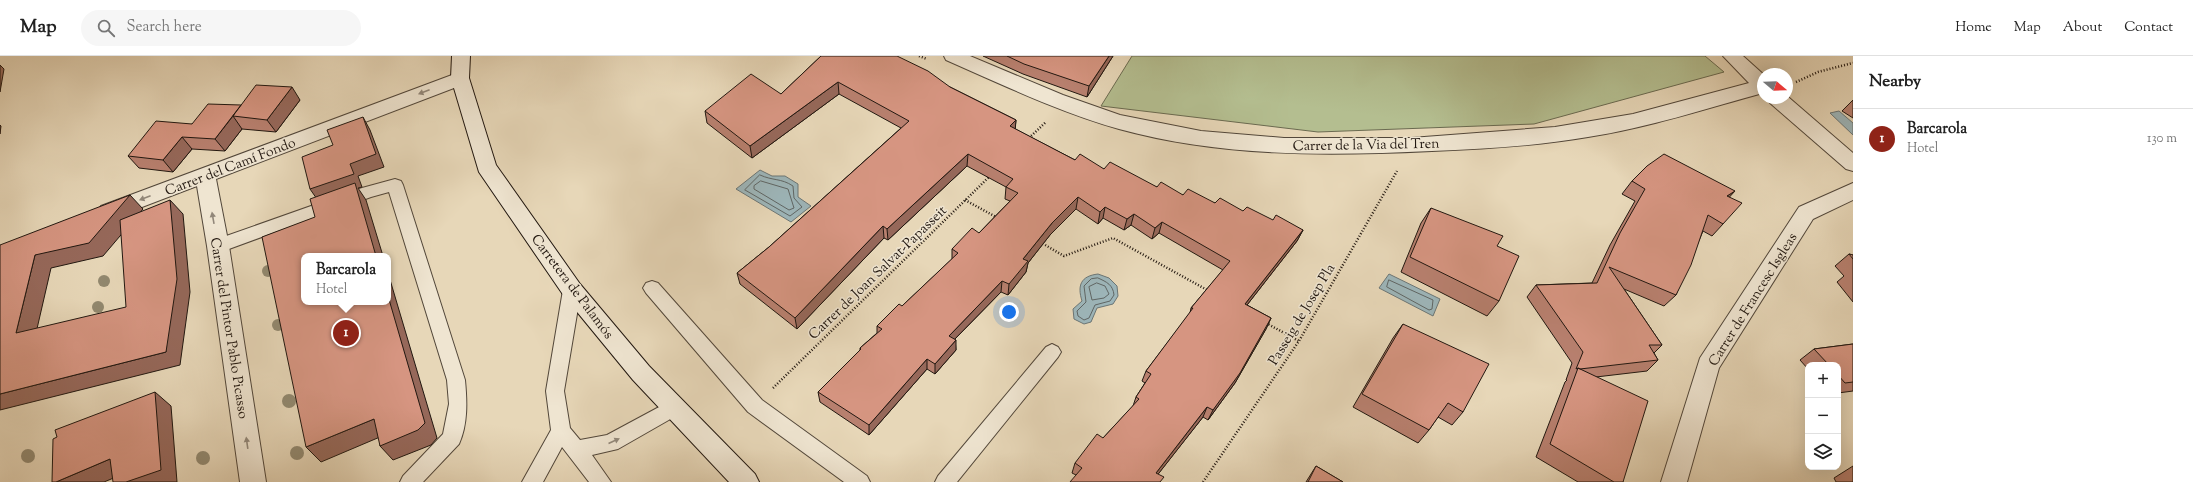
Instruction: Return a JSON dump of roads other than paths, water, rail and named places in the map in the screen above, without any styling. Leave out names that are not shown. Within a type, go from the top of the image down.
[{"type":"street","name":"Carretera de Palamós","points":[[461,56],[460,78],[486,167],[572,290],[642,373],[746,482]]},
{"type":"street","name":"Carrer de la Via del Tren","points":[[953,56],[1065,103],[1120,122],[1199,138],[1275,144],[1343,147],[1493,140],[1587,130],[1633,121],[1757,88]]},
{"type":"street","points":[[1732,56],[1757,80]]},
{"type":"street","name":"Carrer del Camí Fondo","points":[[88,220],[460,78]]},
{"type":"street","points":[[1784,104],[1853,164]]},
{"type":"street","name":"Carrer del Pintor Pablo Picasso","points":[[205,175],[218,246],[253,482]]},
{"type":"street","name":"Carrer de Francesc Isgleas","points":[[1674,482],[1708,365],[1806,213],[1853,191]]},
{"type":"lane","points":[[218,246],[368,192],[394,185],[456,380],[458,404],[452,438],[410,482]]},
{"type":"lane","points":[[652,288],[755,406],[860,482]]},
{"type":"lane","points":[[572,290],[554,391],[561,431],[601,482]]},
{"type":"lane","points":[[945,482],[1052,352]]},
{"type":"lane","points":[[576,450],[611,443],[674,407]]},
{"type":"lane","points":[[532,482],[561,431]]},
{"type":"water","points":[[1839,111],[1853,123],[1853,135],[1830,113]]},
{"type":"water","points":[[760,170],[772,176],[785,176],[798,184],[798,197],[811,206],[791,222],[736,189]]},
{"type":"water","points":[[1098,274],[1109,278],[1117,286],[1118,296],[1113,304],[1097,308],[1091,322],[1084,324],[1074,319],[1073,309],[1082,301],[1080,286],[1084,279]]},
{"type":"water","points":[[1389,274],[1440,299],[1433,316],[1379,288]]},
{"type":"place","name":"Barcarola","points":[[346,333]]}]
